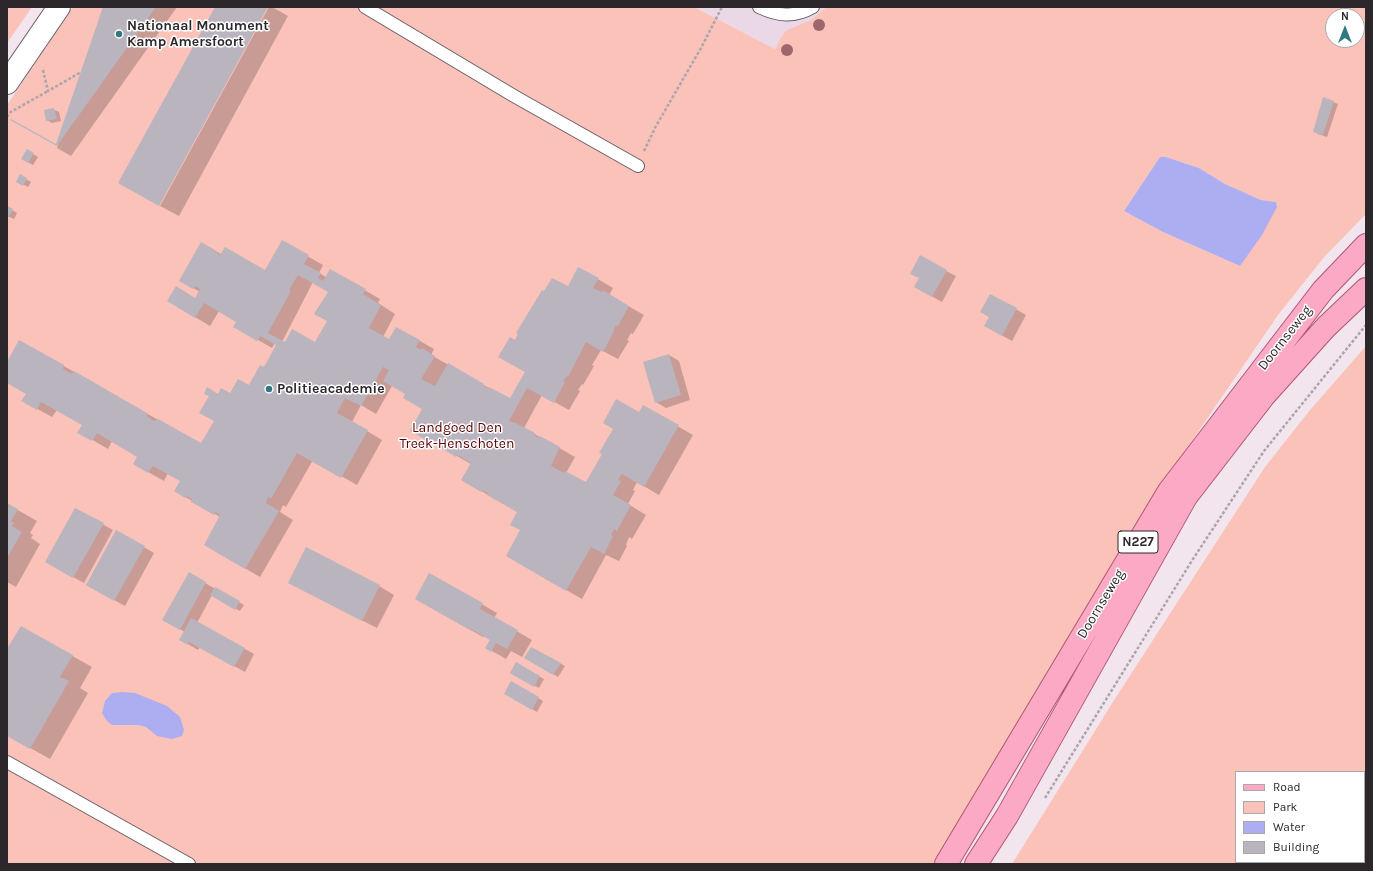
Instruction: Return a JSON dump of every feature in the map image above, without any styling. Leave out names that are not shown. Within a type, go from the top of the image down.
[{"type":"main road","name":"Doornseweg","points":[[946,864],[1169,491],[1323,290],[1366,246]]},
{"type":"main road","name":"Doornseweg","points":[[976,864],[1007,816],[1186,497],[1264,396],[1326,327],[1366,290]]},
{"type":"street","points":[[7,83],[59,7]]},
{"type":"lane","points":[[365,7],[514,96],[638,166]]},
{"type":"lane","points":[[759,7],[768,11],[789,16],[813,7]]},
{"type":"lane","points":[[7,762],[189,864]]},
{"type":"path","points":[[638,166],[656,126],[701,48],[722,7]]},
{"type":"path","points":[[36,41],[48,92]]},
{"type":"path","points":[[7,116],[10,112],[48,92],[81,72]]},
{"type":"path","points":[[1041,804],[1193,558],[1264,451],[1366,324]]},
{"type":"shaded area","points":[[694,7],[852,7],[775,49]]},
{"type":"green space","points":[[7,7],[32,7],[7,43]]},
{"type":"green space","name":"Landgoed Den Treek-Henschoten","points":[[73,7],[694,7],[775,49],[785,31],[811,20],[827,7],[1366,7],[1366,214],[1325,256],[1278,315],[1187,448],[1038,692],[937,864],[7,864],[7,105]],"holes":[[[1160,157],[1166,157],[1199,168],[1225,184],[1261,200],[1276,202],[1240,266],[1163,232],[1124,211]]]},
{"type":"green space","points":[[1366,346],[1366,864],[1012,864],[1118,694],[1265,467],[1310,410]]},
{"type":"water","points":[[1160,157],[1166,157],[1199,168],[1225,184],[1261,200],[1276,202],[1277,207],[1262,235],[1240,266],[1163,232],[1124,211]]},
{"type":"water","points":[[112,693],[135,693],[167,706],[180,717],[184,730],[182,736],[172,739],[157,736],[146,727],[138,725],[112,725],[107,721],[102,713],[105,701]]},
{"type":"building","points":[[103,7],[156,7],[57,146],[10,120],[11,119],[56,144]]},
{"type":"building","points":[[215,7],[268,7],[159,206],[118,183]]},
{"type":"building","points":[[1323,97],[1334,101],[1323,135],[1313,132]]},
{"type":"building","points":[[54,108],[57,119],[46,121],[44,110]]},
{"type":"building","points":[[27,149],[34,153],[28,163],[21,159]]},
{"type":"building","points":[[20,174],[27,178],[23,186],[16,182]]},
{"type":"building","points":[[7,206],[13,209],[9,217],[7,217]]},
{"type":"building","points":[[282,240],[309,255],[304,264],[321,273],[318,278],[323,281],[330,269],[366,289],[363,294],[381,305],[369,328],[389,339],[396,327],[420,340],[416,347],[421,350],[422,348],[435,356],[421,379],[435,386],[448,363],[484,384],[483,385],[488,389],[489,387],[510,398],[525,372],[498,357],[510,337],[515,340],[518,334],[516,333],[542,290],[544,291],[552,278],[568,286],[578,267],[599,278],[593,288],[602,292],[603,290],[629,306],[618,326],[616,325],[603,352],[586,342],[568,377],[567,376],[563,381],[565,382],[554,403],[527,388],[509,421],[535,433],[534,435],[539,438],[540,436],[560,447],[551,466],[564,473],[565,471],[586,482],[602,454],[599,453],[613,429],[603,423],[616,399],[639,412],[643,405],[679,425],[644,487],[622,474],[618,480],[621,481],[613,495],[631,505],[617,531],[614,529],[611,535],[613,536],[604,554],[591,547],[566,591],[506,556],[520,530],[510,525],[517,512],[487,495],[488,493],[482,490],[481,492],[461,480],[471,463],[457,455],[456,457],[436,445],[437,443],[430,442],[410,431],[422,409],[403,398],[405,394],[383,381],[389,370],[383,367],[361,406],[345,398],[337,413],[368,430],[341,478],[297,453],[271,499],[268,497],[266,503],[279,511],[245,569],[204,545],[220,515],[215,512],[214,515],[191,502],[192,499],[186,496],[185,498],[174,491],[180,481],[153,466],[148,473],[133,464],[137,457],[97,433],[92,441],[77,433],[82,425],[41,402],[37,410],[21,401],[26,394],[7,383],[7,362],[19,340],[64,365],[63,369],[71,374],[74,371],[147,413],[147,416],[154,421],[158,419],[201,443],[214,421],[199,413],[209,396],[204,394],[207,387],[218,394],[221,388],[230,393],[238,379],[249,385],[260,365],[264,367],[276,345],[260,336],[257,341],[233,327],[236,322],[204,303],[195,318],[167,301],[176,286],[195,298],[200,289],[195,286],[193,289],[179,281],[201,242],[215,250],[214,251],[220,255],[225,247],[265,270]],"holes":[[[298,275],[328,292],[314,314],[327,321],[315,342],[292,329],[285,342],[268,333]]]},
{"type":"building","points":[[920,255],[947,270],[932,297],[914,287],[919,278],[910,274]]},
{"type":"building","points":[[990,294],[1017,308],[1002,336],[984,326],[989,317],[980,312]]},
{"type":"building","points":[[669,354],[681,395],[655,403],[643,362]]},
{"type":"building","points":[[7,503],[18,509],[11,521],[14,523],[12,526],[22,532],[7,558]]},
{"type":"building","points":[[75,508],[104,523],[73,578],[45,562]]},
{"type":"building","points":[[116,530],[145,546],[114,601],[86,585]]},
{"type":"building","points":[[306,547],[380,585],[362,621],[288,583]]},
{"type":"building","points":[[189,572],[206,582],[180,630],[162,620]]},
{"type":"building","points":[[429,573],[483,603],[480,609],[518,630],[507,649],[496,643],[491,652],[485,648],[490,640],[415,599]]},
{"type":"building","points":[[215,587],[240,601],[235,610],[210,595]]},
{"type":"building","points":[[191,618],[245,648],[234,667],[189,642],[188,645],[179,640]]},
{"type":"building","points":[[21,626],[73,655],[60,677],[69,681],[30,749],[7,736],[7,647]]},
{"type":"building","points":[[531,647],[561,663],[553,675],[524,658]]},
{"type":"building","points":[[516,662],[540,676],[534,687],[510,673]]},
{"type":"building","points":[[511,681],[539,697],[532,710],[504,694]]},
{"type":"place","name":"Nationaal Monument Kamp Amersfoort","points":[[119,34]]},
{"type":"place","name":"Politieacademie","points":[[269,389]]}]
